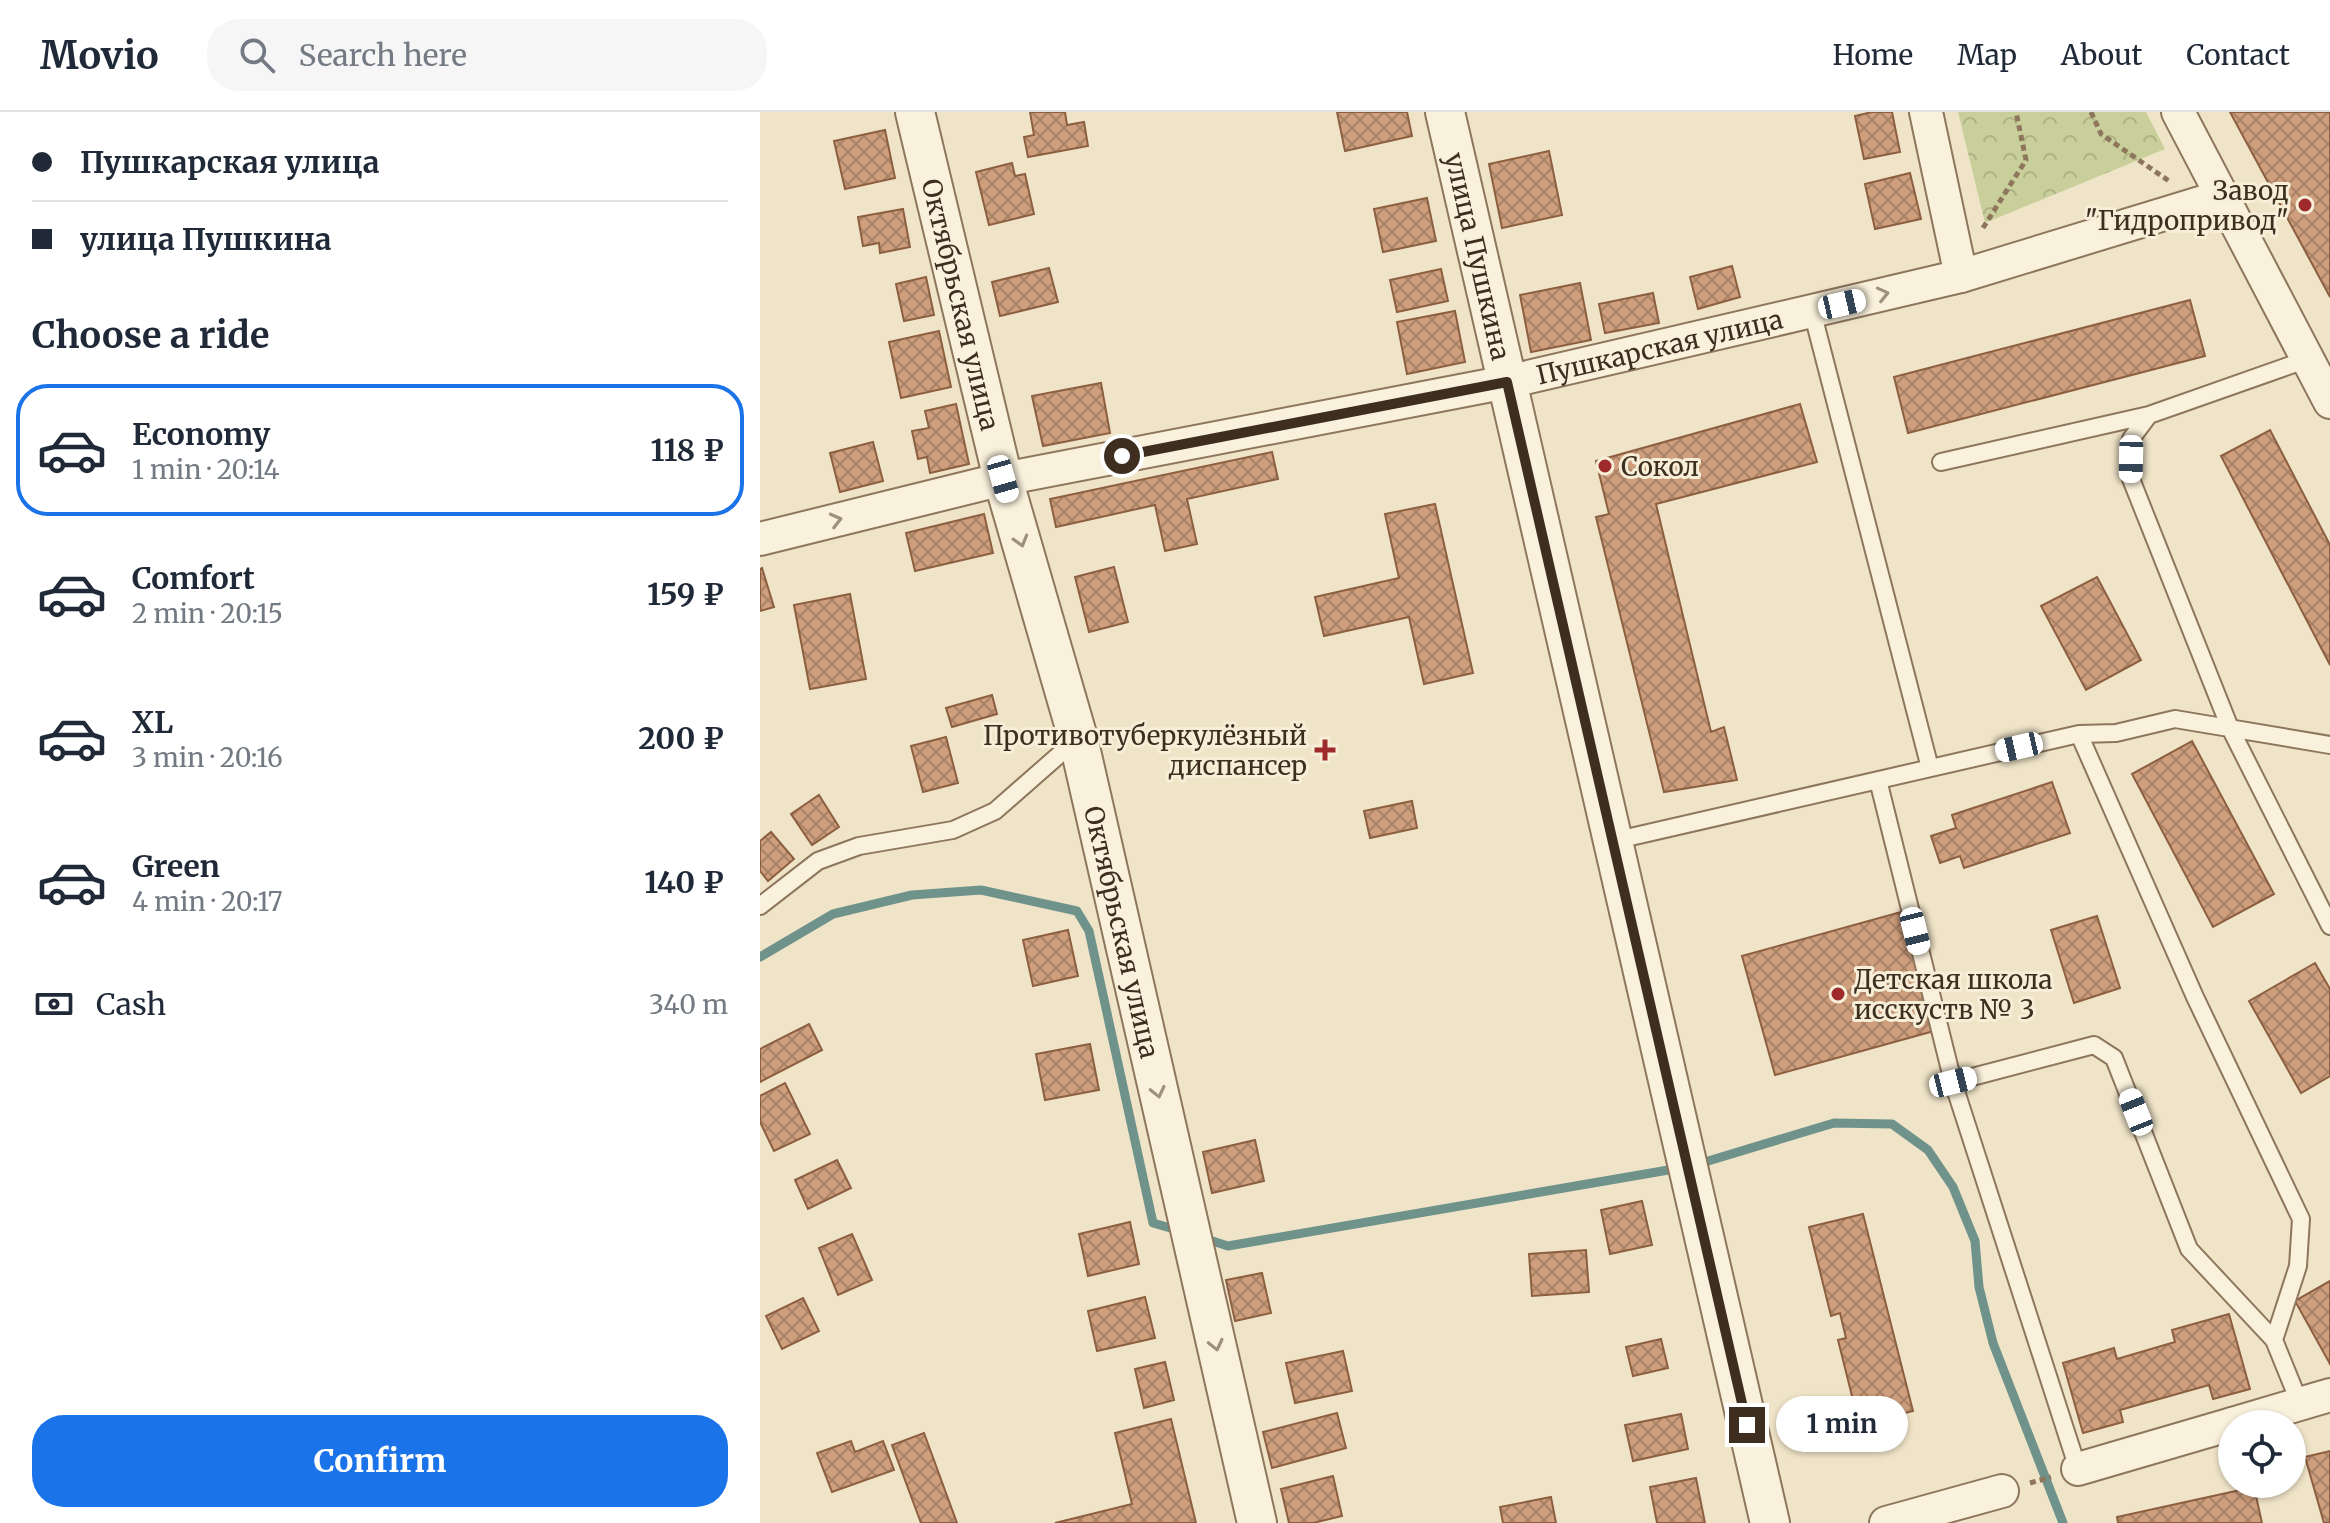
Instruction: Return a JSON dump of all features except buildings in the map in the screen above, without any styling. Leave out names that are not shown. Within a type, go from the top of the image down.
[{"type":"street","name":"Октябрьская улица","points":[[915,112],[1003,479],[1078,738],[1257,1523]]},
{"type":"street","name":"улица Пушкина","points":[[1445,112],[1770,1523]]},
{"type":"street","points":[[1926,112],[1961,276]]},
{"type":"street","points":[[2178,112],[2330,402]]},
{"type":"street","name":"Пушкарская улица","points":[[760,539],[1003,479],[1507,382],[1812,311],[1961,276],[2223,196]]},
{"type":"street","points":[[2280,1410],[2315,1400]]},
{"type":"street","points":[[2078,1469],[2218,1428]]},
{"type":"street","points":[[1886,1523],[2002,1491]]},
{"type":"lane","points":[[1812,311],[1930,768]]},
{"type":"lane","points":[[1941,462],[2149,415],[2308,359]]},
{"type":"lane","points":[[2149,415],[2131,439],[2131,479],[2230,728],[2330,926]]},
{"type":"lane","points":[[1613,841],[2079,734],[2116,733],[2175,719],[2330,745]]},
{"type":"lane","points":[[2079,734],[2195,997],[2301,1219],[2298,1266],[2274,1340]]},
{"type":"lane","points":[[760,906],[818,861],[859,846],[953,830],[995,811],[1078,738]]},
{"type":"lane","points":[[1878,780],[1953,1082],[2078,1469]]},
{"type":"lane","points":[[1953,1082],[2094,1045],[2114,1058],[2189,1249],[2274,1340],[2315,1400]]},
{"type":"path","points":[[1961,276],[1985,223],[2026,160],[2016,112]]},
{"type":"path","points":[[2091,112],[2101,134],[2169,180],[2188,208]]},
{"type":"path","points":[[2002,1491],[2078,1469]]},
{"type":"green space","points":[[1958,112],[2146,112],[2165,149],[1985,223]]},
{"type":"waterway","points":[[760,957],[833,914],[912,895],[981,890],[1077,911],[1089,931],[1153,1223],[1181,1231]]},
{"type":"waterway","points":[[1695,1165],[1834,1123],[1892,1124],[1928,1150],[1953,1187],[1975,1241],[1979,1287],[1993,1343],[2063,1523]]},
{"type":"waterway","points":[[1203,1238],[1228,1246],[1680,1168]]},
{"type":"place","name":"Завод \"Гидропривод\"","points":[[2305,205]]},
{"type":"place","name":"Сокол","points":[[1605,466]]},
{"type":"place","name":"Противотуберкулёзный диспансер","points":[[1325,750]]},
{"type":"place","name":"Детская школа исскуств № 3","points":[[1838,994]]},
{"type":"route","points":[[1122,456],[1507,382],[1747,1425]]}]
